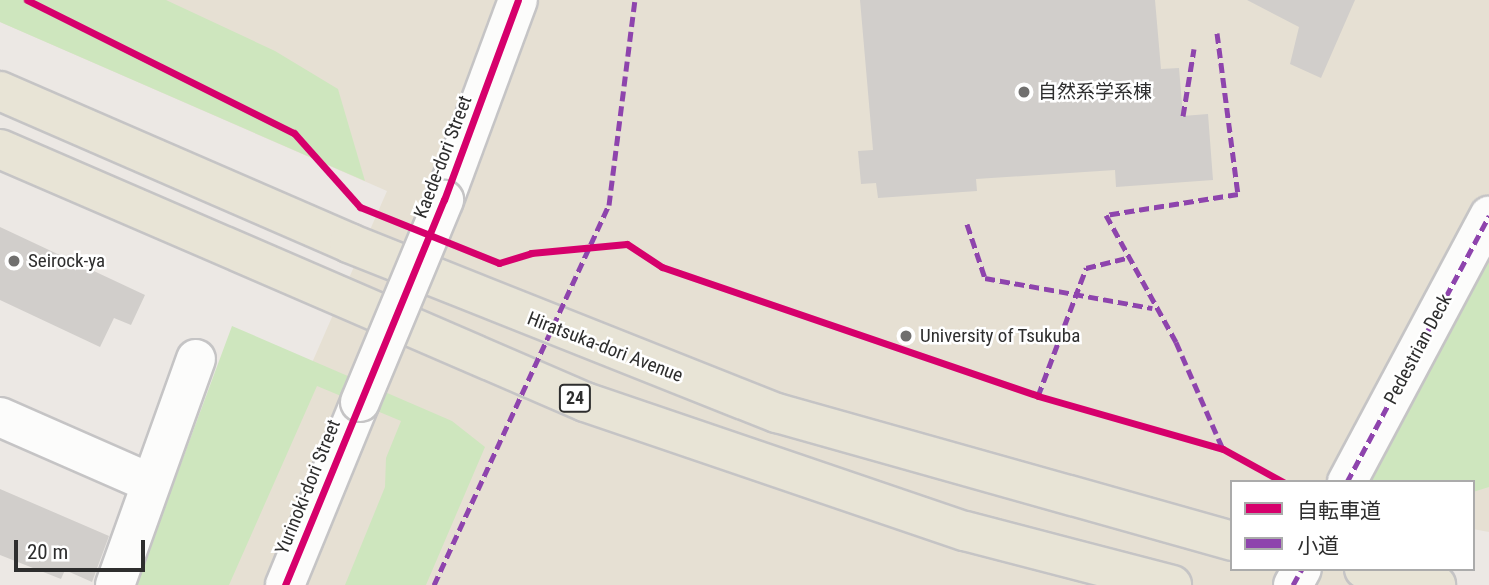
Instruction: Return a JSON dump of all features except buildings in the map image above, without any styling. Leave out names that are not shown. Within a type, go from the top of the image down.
[{"type":"main road","name":"Hiratsuka-dori Avenue","points":[[0,91],[485,300],[777,413],[1230,540]]},
{"type":"main road","name":"24","points":[[0,149],[585,402],[952,527],[1172,585]]},
{"type":"main road","points":[[1373,571],[1436,585]]},
{"type":"street","name":"Kaede-dori Street","points":[[360,402],[443,200],[518,0]]},
{"type":"street","name":"Pedestrian Deck","points":[[1353,469],[1489,216]]},
{"type":"street","points":[[115,585],[196,359]]},
{"type":"street","name":"Yurinoki-dori Street","points":[[285,585],[360,402]]},
{"type":"street","points":[[0,417],[150,483]]},
{"type":"shaded area","name":"University of Tsukuba","points":[[0,0],[1489,0],[1489,532],[1475,529],[1475,480],[1230,480],[1230,571],[1362,571],[1359,585],[215,585],[387,191],[0,22]]},
{"type":"green space","points":[[0,0],[166,0],[275,51],[338,89],[365,181],[0,22]]},
{"type":"green space","points":[[1489,260],[1489,487],[1475,491],[1475,480],[1369,480]]},
{"type":"green space","points":[[232,326],[452,421],[485,447],[426,585],[345,585],[385,487],[386,458],[401,421],[317,386],[229,585],[136,585]]},
{"type":"marked path","points":[[434,585],[609,205],[635,0]]},
{"type":"marked path","points":[[1217,33],[1238,194],[1106,215],[1176,342],[1223,449]]},
{"type":"marked path","points":[[1183,116],[1194,49]]},
{"type":"marked path","points":[[1348,480],[1489,216]]},
{"type":"marked path","points":[[967,224],[985,278],[1152,308]]},
{"type":"marked path","points":[[1038,396],[1086,268],[1126,258]]},
{"type":"marked path","points":[[1293,585],[1301,571]]},
{"type":"cycle path","points":[[27,0],[294,133],[360,207],[499,263],[531,253],[627,244],[662,267],[1038,396],[1223,449],[1279,480]]},
{"type":"cycle path","points":[[285,585],[444,200],[518,0]]},
{"type":"place","name":"自然系学系棟","points":[[1024,92]]},
{"type":"place","name":"Seirock-ya","points":[[14,261]]},
{"type":"place","name":"University of Tsukuba","points":[[906,336]]}]
